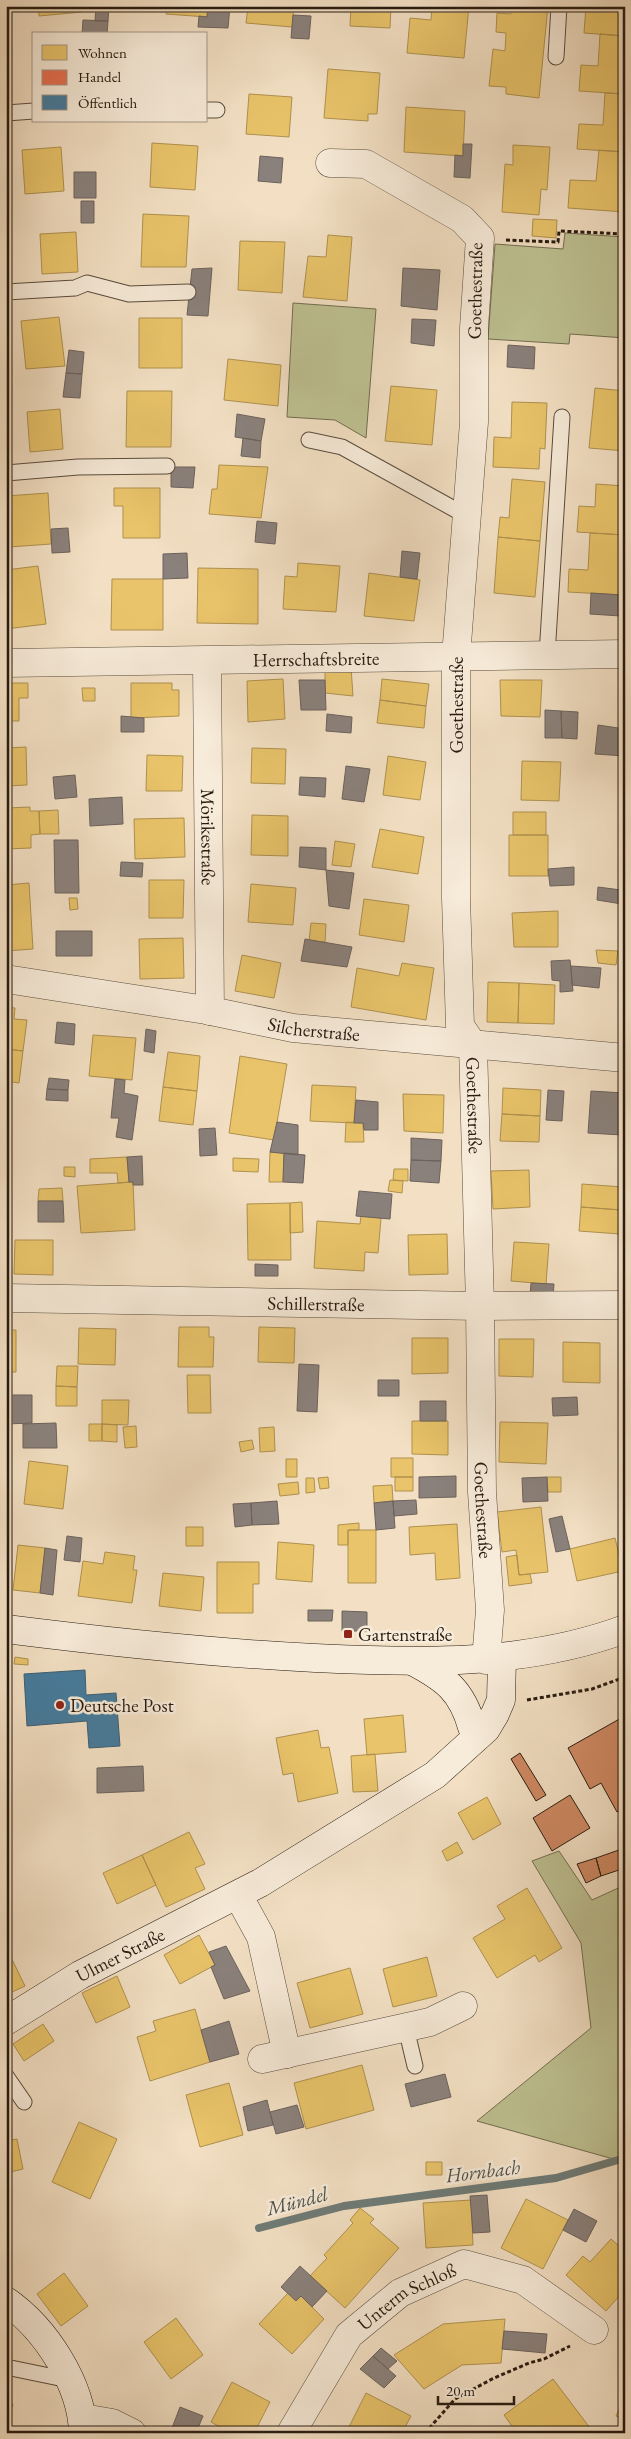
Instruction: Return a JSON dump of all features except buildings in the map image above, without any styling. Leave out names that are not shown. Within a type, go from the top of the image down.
[{"type":"street","name":"Goethestraße","points":[[330,163],[366,164],[462,219],[480,238],[474,328],[474,422],[465,515],[456,656],[456,898],[460,1026],[473,1045],[480,1306],[482,1492],[493,1659]]},
{"type":"street","name":"Herrschaftsbreite","points":[[6,664],[625,654]]},
{"type":"street","name":"Mörikestraße","points":[[207,662],[210,1011]]},
{"type":"street","name":"Silcherstraße","points":[[6,979],[210,1011],[293,1028],[625,1058]]},
{"type":"street","name":"Schillerstraße","points":[[6,1298],[480,1306],[625,1305]]},
{"type":"street","points":[[6,1629],[219,1653],[414,1662],[493,1659],[542,1651],[625,1629]]},
{"type":"street","name":"Ulmer Straße","points":[[6,2022],[80,1975],[238,1895],[435,1775],[460,1755],[486,1729],[501,1700],[493,1659]]},
{"type":"street","name":"Ulmer Straße","points":[[460,1755],[472,1727],[493,1659]]},
{"type":"street","points":[[414,1662],[446,1681],[459,1695],[468,1710],[472,1727]]},
{"type":"street","points":[[238,1895],[261,1937],[275,2056],[430,2022],[462,2006]]},
{"type":"street","name":"Unterm Schloß","points":[[291,2433],[349,2335],[400,2293],[464,2264],[523,2280],[594,2330]]},
{"type":"street","points":[[6,2301],[31,2320],[51,2345],[69,2380],[83,2425],[112,2423],[132,2433]]},
{"type":"lane","points":[[556,57],[559,6]]},
{"type":"lane","points":[[6,113],[32,111]]},
{"type":"lane","points":[[6,292],[75,288],[87,283],[129,294],[188,292]]},
{"type":"lane","points":[[547,655],[562,417]]},
{"type":"lane","points":[[309,440],[342,447],[465,515]]},
{"type":"lane","points":[[6,473],[78,468],[167,466]]},
{"type":"lane","points":[[406,2028],[415,2066]]},
{"type":"lane","points":[[6,2076],[24,2102]]},
{"type":"lane","points":[[6,2367],[69,2380]]},
{"type":"path","points":[[480,238],[558,242],[559,231],[625,234]]},
{"type":"path","points":[[501,1700],[531,1700],[592,1689],[625,1677]]},
{"type":"path","points":[[426,2433],[456,2399],[492,2379],[529,2362],[544,2359],[566,2348],[594,2330]]},
{"type":"green space","points":[[565,233],[625,237],[625,338],[570,334],[569,344],[488,339],[495,244],[563,249]]},
{"type":"green space","points":[[293,303],[376,309],[366,438],[335,420],[287,417]]},
{"type":"green space","points":[[559,1851],[592,1900],[625,1885],[625,2168],[617,2160],[477,2121],[591,2028],[581,1943],[532,1861]]},
{"type":"waterway","name":"Hornbach","points":[[259,2228],[344,2206],[556,2178],[625,2158]]},
{"type":"place","name":"Gartenstraße","points":[[348,1634]]},
{"type":"place","name":"Deutsche Post","points":[[60,1705]]},
{"type":"water label","name":"Mündel","points":[[297,2201]]}]
